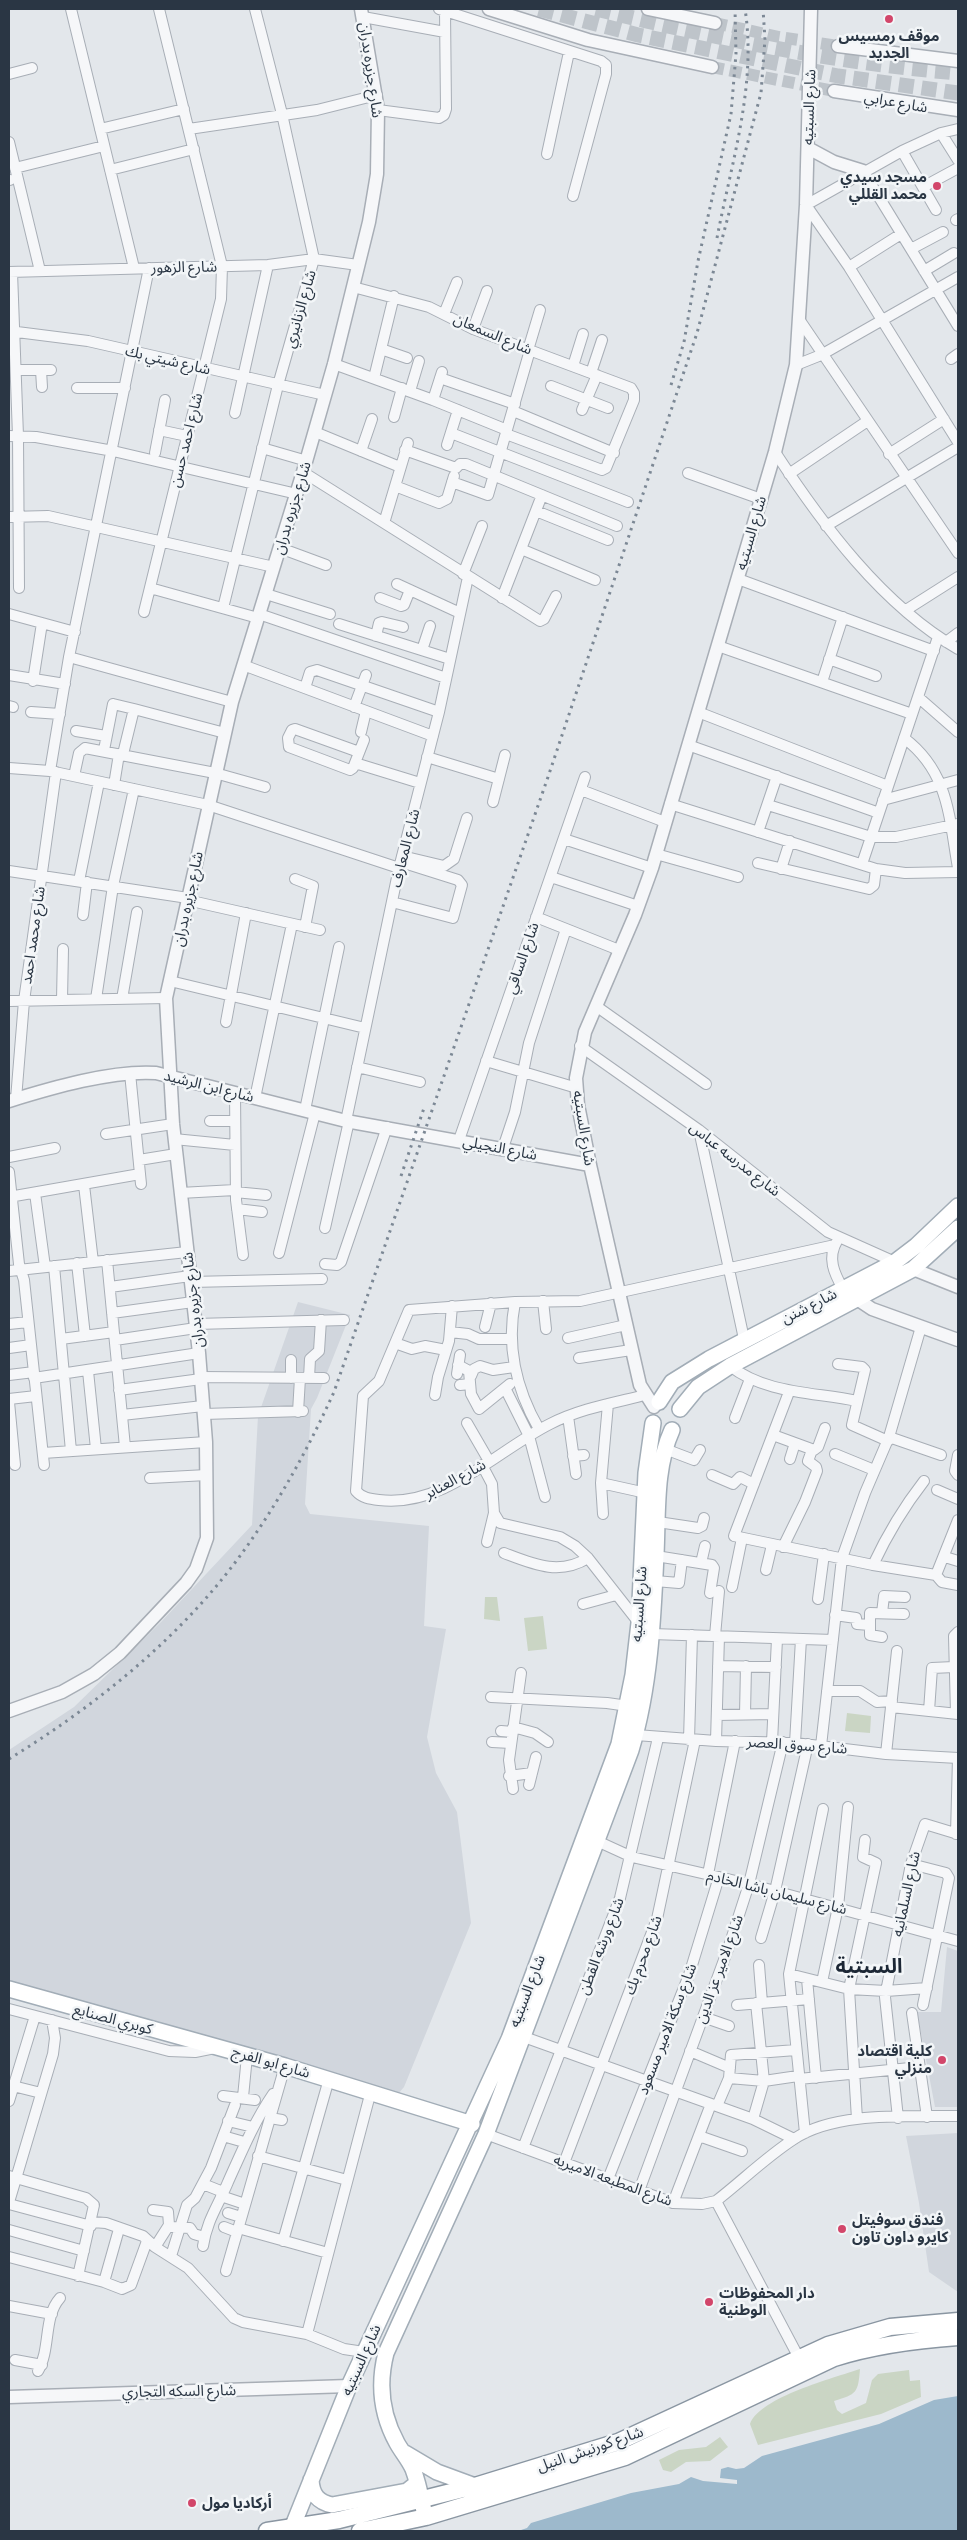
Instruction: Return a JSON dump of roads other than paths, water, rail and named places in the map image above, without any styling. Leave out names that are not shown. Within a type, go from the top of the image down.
[{"type":"highway","name":"شارع كورنيش النيل","points":[[267,2531],[292,2528],[422,2500],[475,2486],[618,2442],[836,2342],[890,2327],[958,2321]]},
{"type":"highway","name":"شارع كورنيش النيل","points":[[360,2531],[426,2517],[625,2458],[834,2358],[863,2349],[893,2343],[958,2337]]},
{"type":"highway","points":[[618,2442],[625,2458]]},
{"type":"main road","name":"شارع شنن","points":[[653,1402],[672,1382],[744,1339],[895,1262],[958,1206]]},
{"type":"main road","name":"شارع شنن","points":[[680,1409],[698,1387],[730,1366],[913,1270],[958,1228]]},
{"type":"main road","points":[[671,1401],[680,1409],[680,1421],[672,1430],[664,1430],[653,1423],[651,1415],[653,1402],[671,1401]]},
{"type":"main road","name":"شارع السبتيه","points":[[292,2528],[364,2352],[472,2124],[509,2039],[588,1832],[619,1744],[628,1706],[639,1623],[646,1493],[653,1423]]},
{"type":"main road","name":"شارع السبتيه","points":[[426,2517],[409,2460],[389,2428],[382,2401],[382,2369],[386,2353],[486,2134],[636,1735],[652,1634],[660,1474],[665,1448],[672,1430]]},
{"type":"main road","name":"كوبري الصنايع","points":[[9,1989],[218,2047]]},
{"type":"main road","name":"شارع ابو الفرج","points":[[218,2047],[371,2091],[472,2124]]},
{"type":"main road","points":[[402,2450],[437,2472],[475,2486]]},
{"type":"main road","points":[[311,2480],[312,2489],[316,2497],[323,2503],[332,2506],[407,2491],[417,2483]]},
{"type":"street","points":[[71,9],[134,268]]},
{"type":"street","name":"شارع احمد حسن","points":[[144,612],[221,299],[222,266],[159,9]]},
{"type":"street","name":"شارع الزنانيري","points":[[223,608],[278,385],[314,259],[282,114],[255,9]]},
{"type":"street","points":[[489,9],[588,40],[712,67]]},
{"type":"street","points":[[648,9],[715,23]]},
{"type":"street","name":"شارع السبتيه","points":[[653,1402],[640,1385],[590,1165],[576,1088],[580,1046],[652,868],[775,452],[796,365],[806,205],[811,9]]},
{"type":"street","points":[[378,110],[439,118],[444,115],[446,108],[445,32],[442,10],[568,52],[601,61],[606,66],[606,74],[573,196]]},
{"type":"street","points":[[362,13],[445,32]]},
{"type":"street","name":"شارع جزيره بدران","points":[[9,1711],[62,1692],[94,1674],[137,1637],[196,1570],[207,1538],[204,1410],[174,1139],[166,998],[232,702],[315,432],[334,364],[374,196],[379,142],[378,110],[362,13]]},
{"type":"street","points":[[838,46],[958,61]]},
{"type":"street","points":[[547,154],[568,52]]},
{"type":"street","points":[[9,74],[32,68]]},
{"type":"street","name":"شارع عرابي","points":[[834,91],[958,110]]},
{"type":"street","points":[[189,129],[317,110],[377,95]]},
{"type":"street","points":[[100,129],[184,109]]},
{"type":"street","points":[[958,129],[941,133],[902,151],[863,171],[806,205],[883,320],[958,442]]},
{"type":"street","points":[[941,133],[958,160]]},
{"type":"street","points":[[9,142],[40,271]]},
{"type":"street","points":[[15,168],[104,146]]},
{"type":"street","points":[[808,148],[834,162],[863,171],[958,326]]},
{"type":"street","points":[[110,170],[194,149]]},
{"type":"street","points":[[902,151],[936,210]]},
{"type":"street","points":[[923,188],[958,168]]},
{"type":"street","points":[[912,250],[943,232]]},
{"type":"street","points":[[849,267],[901,234]]},
{"type":"street","points":[[924,270],[954,253]]},
{"type":"street","name":"شارع الزهور","points":[[10,272],[268,266],[314,259],[358,265]]},
{"type":"street","points":[[235,413],[268,266]]},
{"type":"street","name":"شارع محمد احمد","points":[[13,1100],[60,714],[69,657],[113,451],[149,268]]},
{"type":"street","points":[[10,272],[12,331],[16,370],[13,436],[14,516],[19,588]]},
{"type":"street","points":[[796,365],[821,355],[958,277]]},
{"type":"street","points":[[444,314],[457,282]]},
{"type":"street","name":"شارع السمعان","points":[[353,287],[394,296],[444,314],[473,329],[630,388],[634,393],[634,400],[614,453]]},
{"type":"street","points":[[473,329],[487,291]]},
{"type":"street","points":[[374,378],[394,296]]},
{"type":"street","points":[[452,482],[488,495],[540,310]]},
{"type":"street","points":[[799,319],[866,422],[958,553]]},
{"type":"street","name":"شارع شيتي بك","points":[[12,331],[72,338],[325,396]]},
{"type":"street","points":[[573,366],[583,334]]},
{"type":"street","points":[[582,410],[594,374],[602,340]]},
{"type":"street","points":[[381,350],[407,358]]},
{"type":"street","points":[[394,417],[419,361]]},
{"type":"street","points":[[334,364],[433,400],[602,470],[609,466],[614,453],[442,374],[433,400]]},
{"type":"street","points":[[16,370],[46,370],[42,387]]},
{"type":"street","points":[[551,386],[608,408]]},
{"type":"street","points":[[77,388],[125,388]]},
{"type":"street","points":[[155,453],[165,400]]},
{"type":"street","points":[[447,445],[458,410]]},
{"type":"street","points":[[362,451],[372,419]]},
{"type":"street","points":[[888,454],[944,419]]},
{"type":"street","points":[[789,474],[866,422]]},
{"type":"street","points":[[159,430],[187,436]]},
{"type":"street","points":[[315,432],[400,468]]},
{"type":"street","points":[[451,432],[628,502]]},
{"type":"street","points":[[13,436],[113,451],[297,494]]},
{"type":"street","points":[[384,523],[407,447],[456,468]]},
{"type":"street","points":[[826,526],[958,447]]},
{"type":"street","points":[[262,448],[305,467],[384,523],[540,621],[544,619],[556,596]]},
{"type":"street","points":[[775,452],[826,526],[868,573],[906,610],[942,640],[958,649]]},
{"type":"street","points":[[395,486],[439,503],[447,499],[456,468],[460,464],[466,464],[617,526]]},
{"type":"street","points":[[688,473],[761,499]]},
{"type":"street","points":[[502,598],[542,495]]},
{"type":"street","points":[[536,511],[608,540]]},
{"type":"street","points":[[14,516],[48,516],[274,567]]},
{"type":"street","name":"شارع المعارف","points":[[324,1228],[348,1121],[357,1067],[392,902],[439,712],[460,613],[465,575],[482,526]]},
{"type":"street","points":[[280,548],[326,565]]},
{"type":"street","points":[[521,549],[595,580]]},
{"type":"street","points":[[906,610],[958,577]]},
{"type":"street","points":[[738,579],[934,651]]},
{"type":"street","points":[[397,584],[460,613]]},
{"type":"street","points":[[150,588],[259,616],[446,678]]},
{"type":"street","points":[[380,598],[401,606],[404,605],[410,590]]},
{"type":"street","points":[[266,594],[330,614]]},
{"type":"street","points":[[9,614],[75,632]]},
{"type":"street","points":[[822,682],[843,618]]},
{"type":"street","points":[[33,681],[42,623]]},
{"type":"street","points":[[376,636],[379,623],[403,627]]},
{"type":"street","points":[[338,624],[450,659]]},
{"type":"street","points":[[422,650],[430,626]]},
{"type":"street","points":[[862,864],[934,651],[942,640],[958,634]]},
{"type":"street","points":[[718,646],[912,714]]},
{"type":"street","points":[[69,657],[232,702]]},
{"type":"street","points":[[829,659],[876,676]]},
{"type":"street","points":[[243,665],[433,736]]},
{"type":"street","points":[[305,688],[313,669],[439,712]]},
{"type":"street","points":[[9,675],[33,681],[65,684]]},
{"type":"street","points":[[354,707],[366,675]]},
{"type":"street","points":[[918,697],[958,732]]},
{"type":"street","points":[[104,750],[113,704],[225,734]]},
{"type":"street","points":[[114,785],[134,709]]},
{"type":"street","points":[[359,752],[295,729],[292,730],[288,738],[289,747],[350,770],[359,752],[366,711]]},
{"type":"street","points":[[31,712],[60,714]]},
{"type":"street","points":[[698,712],[888,786]]},
{"type":"street","points":[[76,731],[106,736]]},
{"type":"street","points":[[670,804],[876,869],[905,873],[958,870],[955,825],[942,784],[930,762],[904,738]]},
{"type":"street","points":[[688,745],[879,813]]},
{"type":"street","points":[[74,776],[79,753],[86,748],[215,773],[264,787]]},
{"type":"street","points":[[493,802],[505,755]]},
{"type":"street","points":[[427,757],[499,779]]},
{"type":"street","points":[[355,763],[420,784]]},
{"type":"street","points":[[9,768],[53,771],[208,804],[458,880],[462,885],[453,918],[392,902]]},
{"type":"street","points":[[758,832],[777,776]]},
{"type":"street","name":"شارع الساقي","points":[[459,1140],[586,777]]},
{"type":"street","points":[[883,800],[958,780]]},
{"type":"street","points":[[83,915],[83,882],[99,782]]},
{"type":"street","points":[[96,999],[113,886],[134,789]]},
{"type":"street","points":[[581,790],[665,822]]},
{"type":"street","points":[[768,805],[871,838],[896,837],[955,825]]},
{"type":"street","points":[[401,862],[444,866],[449,864],[454,859],[467,818]]},
{"type":"street","points":[[564,839],[652,868]]},
{"type":"street","points":[[781,869],[790,841]]},
{"type":"street","points":[[656,854],[738,877]]},
{"type":"street","points":[[758,864],[869,889],[873,886],[876,869]]},
{"type":"street","points":[[9,870],[188,899],[320,930]]},
{"type":"street","points":[[551,877],[638,906]]},
{"type":"street","points":[[295,879],[313,886],[304,927]]},
{"type":"street","points":[[122,999],[137,912]]},
{"type":"street","points":[[226,1022],[246,913]]},
{"type":"street","points":[[536,918],[619,950]]},
{"type":"street","points":[[255,1098],[292,924]]},
{"type":"street","points":[[503,1148],[514,1112],[528,1043],[566,929]]},
{"type":"street","points":[[279,1254],[310,1112],[324,1018],[339,946]]},
{"type":"street","points":[[62,1000],[64,949]]},
{"type":"street","points":[[170,981],[365,1028]]},
{"type":"street","points":[[9,1001],[166,998]]},
{"type":"street","points":[[596,1006],[706,1084]]},
{"type":"street","name":"شارع مدرسه عباس","points":[[580,1046],[699,1130],[837,1242],[895,1262]]},
{"type":"street","points":[[486,1061],[576,1088]]},
{"type":"street","points":[[357,1067],[420,1082]]},
{"type":"street","points":[[10,1197],[84,1184],[140,1179],[130,1073]]},
{"type":"street","name":"شارع ابن الرشيد","points":[[13,1100],[130,1073],[169,1076],[348,1121],[410,1131]]},
{"type":"street","points":[[235,1093],[235,1191],[244,1255]]},
{"type":"street","points":[[210,1121],[235,1121]]},
{"type":"street","points":[[106,1134],[173,1124]]},
{"type":"street","points":[[325,1264],[337,1265],[341,1262],[387,1127]]},
{"type":"street","points":[[699,1130],[744,1339]]},
{"type":"street","name":"شارع النجيلي","points":[[410,1131],[590,1165]]},
{"type":"street","points":[[174,1139],[235,1145]]},
{"type":"street","points":[[9,1157],[56,1148]]},
{"type":"street","points":[[138,1160],[176,1154]]},
{"type":"street","points":[[9,1172],[13,1244],[24,1280],[44,1465]]},
{"type":"street","points":[[84,1184],[93,1262]]},
{"type":"street","points":[[180,1193],[235,1191],[266,1195]]},
{"type":"street","points":[[35,1193],[50,1266],[61,1339],[71,1451]]},
{"type":"street","points":[[237,1209],[262,1212]]},
{"type":"street","points":[[435,1395],[450,1332],[452,1306],[515,1302],[580,1301],[837,1242],[832,1263],[843,1289],[872,1309],[958,1340]]},
{"type":"street","points":[[9,1271],[187,1252]]},
{"type":"street","points":[[107,1260],[125,1447]]},
{"type":"street","points":[[78,1264],[86,1336]]},
{"type":"street","points":[[913,1270],[958,1286]]},
{"type":"street","points":[[110,1287],[190,1279],[322,1279]]},
{"type":"street","points":[[543,1301],[546,1329]]},
{"type":"street","points":[[112,1313],[193,1302]]},
{"type":"street","points":[[515,1302],[510,1339],[514,1367],[526,1405],[540,1430]]},
{"type":"street","points":[[485,1326],[490,1303]]},
{"type":"street","name":"شارع العنابر","points":[[452,1306],[413,1309],[406,1313],[379,1381],[363,1396],[356,1491],[360,1496],[384,1501],[418,1498],[449,1485],[529,1436],[568,1416],[608,1404],[653,1402]]},
{"type":"street","points":[[300,1378],[310,1359],[319,1352],[321,1320]]},
{"type":"street","points":[[61,1339],[86,1336],[114,1336],[196,1326],[344,1320]]},
{"type":"street","points":[[9,1324],[28,1322]]},
{"type":"street","points":[[568,1338],[626,1325]]},
{"type":"street","points":[[821,1746],[842,1558],[874,1470],[888,1439],[921,1327]]},
{"type":"street","points":[[450,1332],[468,1334],[477,1339],[510,1339]]},
{"type":"street","points":[[395,1343],[412,1349],[425,1346],[446,1350]]},
{"type":"street","points":[[9,1348],[31,1345]]},
{"type":"street","points":[[579,1358],[631,1350]]},
{"type":"street","points":[[9,1375],[64,1374],[199,1354]]},
{"type":"street","points":[[122,1416],[204,1410],[300,1412],[300,1378],[291,1360]]},
{"type":"street","points":[[838,1364],[862,1367],[865,1370],[852,1423],[853,1426],[941,1455]]},
{"type":"street","points":[[458,1365],[469,1371],[467,1382],[477,1408],[481,1408],[517,1379]]},
{"type":"street","points":[[467,1382],[474,1369],[480,1366],[493,1370],[514,1367]]},
{"type":"street","points":[[730,1366],[750,1378],[789,1392],[824,1394],[857,1401]]},
{"type":"street","points":[[88,1371],[96,1449]]},
{"type":"street","points":[[119,1390],[201,1378],[324,1378]]},
{"type":"street","points":[[735,1418],[750,1378]]},
{"type":"street","points":[[505,1388],[529,1436],[545,1496]]},
{"type":"street","points":[[732,1587],[738,1537],[754,1484],[789,1392]]},
{"type":"street","points":[[15,1465],[9,1401],[36,1396]]},
{"type":"street","points":[[603,1514],[600,1483],[608,1404]]},
{"type":"street","points":[[568,1416],[576,1474]]},
{"type":"street","points":[[467,1423],[486,1463],[492,1484],[494,1514],[488,1542]]},
{"type":"street","points":[[773,1435],[812,1450],[817,1449],[825,1428]]},
{"type":"street","points":[[43,1453],[206,1442]]},
{"type":"street","points":[[790,1459],[795,1443]]},
{"type":"street","points":[[665,1448],[694,1460],[700,1450]]},
{"type":"street","points":[[783,1547],[805,1502],[817,1471],[816,1467],[808,1461],[812,1450]]},
{"type":"street","points":[[835,1454],[874,1470]]},
{"type":"street","points":[[573,1456],[584,1455]]},
{"type":"street","points":[[958,1455],[955,1470],[958,1475]]},
{"type":"street","points":[[150,1478],[207,1475]]},
{"type":"street","points":[[712,1475],[733,1484],[740,1477],[754,1484]]},
{"type":"street","points":[[872,1565],[886,1535],[924,1481]]},
{"type":"street","points":[[600,1483],[646,1493]]},
{"type":"street","points":[[937,1490],[958,1499]]},
{"type":"street","points":[[494,1514],[496,1519],[506,1526],[517,1526],[560,1537],[575,1546],[588,1558],[639,1623]]},
{"type":"street","points":[[658,1522],[698,1528],[702,1526],[704,1518]]},
{"type":"street","points":[[958,1520],[938,1574],[942,1582],[958,1585]]},
{"type":"street","points":[[738,1537],[872,1565],[938,1574]]},
{"type":"street","points":[[766,1570],[772,1545]]},
{"type":"street","points":[[701,1563],[705,1546]]},
{"type":"street","points":[[504,1553],[554,1568],[569,1567],[588,1558]]},
{"type":"street","points":[[818,1599],[824,1554]]},
{"type":"street","points":[[656,1556],[701,1563],[714,1568],[718,1666],[716,1741]]},
{"type":"street","points":[[945,1557],[958,1562]]},
{"type":"street","points":[[655,1581],[678,1583],[682,1560]]},
{"type":"street","points":[[582,1604],[616,1595]]},
{"type":"street","points":[[882,1613],[884,1596],[905,1597]]},
{"type":"street","points":[[882,1637],[871,1636],[870,1613],[904,1614]]},
{"type":"street","points":[[835,1615],[856,1618],[857,1624],[870,1625]]},
{"type":"street","points":[[827,1691],[860,1692],[877,1702],[929,1711],[957,1713],[954,1634],[958,1632]]},
{"type":"street","points":[[652,1634],[833,1640]]},
{"type":"street","name":"شارع محرم بك","points":[[564,2163],[657,1919],[670,1865],[692,1740],[692,1635]]},
{"type":"street","points":[[772,1742],[777,1639]]},
{"type":"street","points":[[795,1743],[801,1640]]},
{"type":"street","points":[[886,1754],[897,1651]]},
{"type":"street","points":[[718,1666],[776,1667]]},
{"type":"street","points":[[745,1714],[746,1666]]},
{"type":"street","points":[[929,1711],[932,1668],[954,1667]]},
{"type":"street","points":[[513,1789],[510,1776],[511,1743],[521,1673]]},
{"type":"street","points":[[491,1697],[607,1702],[628,1706]]},
{"type":"street","points":[[717,1714],[773,1714]]},
{"type":"street","points":[[501,1731],[513,1729],[535,1733],[548,1742]]},
{"type":"street","name":"شارع سوق العصر","points":[[636,1735],[692,1740],[783,1742],[886,1754],[958,1758]]},
{"type":"street","name":"شارع ورشه القطن","points":[[523,2148],[620,1898],[632,1857],[658,1738]]},
{"type":"street","points":[[708,1874],[735,1741]]},
{"type":"street","points":[[492,1742],[511,1743]]},
{"type":"street","name":"شارع الامير عز الدين","points":[[639,2190],[749,1884],[783,1742]]},
{"type":"street","points":[[761,1938],[775,1891],[808,1744]]},
{"type":"street","points":[[529,1785],[536,1757]]},
{"type":"street","points":[[957,1834],[958,1758]]},
{"type":"street","points":[[510,1776],[532,1773]]},
{"type":"street","points":[[822,1982],[838,1907],[848,1807]]},
{"type":"street","points":[[805,2133],[788,1974],[823,1809]]},
{"type":"street","name":"شارع السلمانيه","points":[[898,2118],[885,2004],[898,1924],[911,1864],[925,1824],[957,1834]]},
{"type":"street","points":[[857,2119],[849,1989],[876,1863],[863,1857],[865,1840]]},
{"type":"street","name":"شارع سليمان باشا الخادم","points":[[597,1841],[632,1857],[805,1898],[958,1941]]},
{"type":"street","points":[[911,1864],[948,1875],[938,1935],[923,2004]]},
{"type":"street","name":"شارع سكة الامير مسعود","points":[[608,2179],[689,1975],[719,1877]]},
{"type":"street","points":[[753,2119],[764,2081],[758,1965]]},
{"type":"street","points":[[788,1974],[849,1989],[927,1988]]},
{"type":"street","points":[[808,1979],[816,2078]]},
{"type":"street","points":[[738,2005],[809,1999]]},
{"type":"street","name":"شارع ابو الفرج","points":[[9,2010],[169,2051],[195,2052],[218,2047]]},
{"type":"street","points":[[912,2013],[927,2116]]},
{"type":"street","points":[[9,2101],[11,2085],[35,2016]]},
{"type":"street","points":[[702,2017],[729,2026]]},
{"type":"street","points":[[52,2020],[55,2038],[54,2054],[12,2177],[9,2203],[91,2224],[106,2223],[119,2229],[138,2233],[151,2244],[188,2268],[227,2312],[243,2322],[307,2334],[344,2349],[364,2352]]},
{"type":"street","points":[[524,2037],[753,2119],[794,2139]]},
{"type":"street","points":[[673,2203],[699,2136],[730,2073],[732,2055],[796,2050]]},
{"type":"street","points":[[690,2051],[730,2073],[764,2081],[816,2078],[920,2067]]},
{"type":"street","points":[[243,2097],[247,2056]]},
{"type":"street","points":[[226,2271],[285,2066]]},
{"type":"street","points":[[283,2241],[329,2079]]},
{"type":"street","points":[[11,2085],[41,2093]]},
{"type":"street","points":[[169,2225],[175,2228],[190,2228],[203,2242],[211,2213],[222,2194],[244,2142],[278,2087]]},
{"type":"street","points":[[307,2334],[371,2091]]},
{"type":"street","points":[[223,2096],[255,2100]]},
{"type":"street","points":[[171,2256],[187,2205],[195,2198],[203,2184],[235,2105]]},
{"type":"street","points":[[799,2358],[716,2201],[794,2139],[805,2133],[857,2119],[958,2116]]},
{"type":"street","points":[[270,2118],[282,2120]]},
{"type":"street","points":[[228,2121],[252,2127]]},
{"type":"street","name":"شارع المطبعه الاميريه","points":[[486,2134],[673,2203],[702,2204],[716,2201]]},
{"type":"street","points":[[223,2136],[244,2142]]},
{"type":"street","points":[[699,2136],[742,2151]]},
{"type":"street","points":[[258,2156],[347,2180]]},
{"type":"street","points":[[12,2177],[91,2200],[94,2205],[91,2224],[78,2276]]},
{"type":"street","points":[[203,2184],[245,2204]]},
{"type":"street","points":[[9,2257],[104,2282],[122,2289],[127,2288],[131,2284],[151,2244],[169,2225],[168,2212],[153,2210]]},
{"type":"street","points":[[228,2213],[241,2217]]},
{"type":"street","points":[[224,2227],[328,2253]]},
{"type":"street","points":[[104,2282],[119,2229]]},
{"type":"street","points":[[9,2230],[84,2251]]},
{"type":"street","points":[[15,2360],[40,2368],[52,2314],[60,2298]]},
{"type":"street","points":[[9,2306],[52,2314]]},
{"type":"street","name":"شارع السكه التجاري","points":[[9,2397],[349,2386]]},
{"type":"water","points":[[958,2396],[958,2531],[518,2531],[527,2528],[531,2523],[631,2493],[679,2484],[691,2477],[703,2481],[737,2484],[737,2480],[720,2478],[721,2469],[728,2467],[744,2468],[762,2456],[879,2424],[934,2400]]},
{"type":"tunnel","points":[[539,9],[638,35],[838,76],[958,93]]},
{"type":"tunnel","points":[[596,9],[686,30],[821,56],[912,69],[958,73]]},
{"type":"tunnel","points":[[715,23],[779,37],[838,46]]},
{"type":"tunnel","points":[[712,67],[834,91]]},
{"type":"railway","points":[[671,385],[684,342],[698,261],[731,114],[736,54],[735,9]]},
{"type":"railway","points":[[717,238],[741,124],[745,95],[748,66],[745,9]]},
{"type":"railway","points":[[9,1759],[42,1738],[107,1691],[138,1666],[195,1610],[245,1549],[270,1512],[304,1453],[334,1392],[548,777],[697,333],[761,93],[765,39],[763,9]]},
{"type":"railway","points":[[401,1176],[424,1108]]},
{"type":"place","name":"موقف رمسيس الجديد","points":[[889,19]]},
{"type":"place","name":"مسجد سيدي محمد القللي","points":[[937,186]]},
{"type":"place","name":"كلية اقتصاد منزلي","points":[[942,2060]]},
{"type":"place","name":"فندق سوفيتل كايرو داون تاون","points":[[842,2229]]},
{"type":"place","name":"دار المحفوظات الوطنية","points":[[709,2302]]},
{"type":"place","name":"أركاديا مول","points":[[192,2503]]},
{"type":"district","name":"السبتية","points":[[869,1966]]}]
